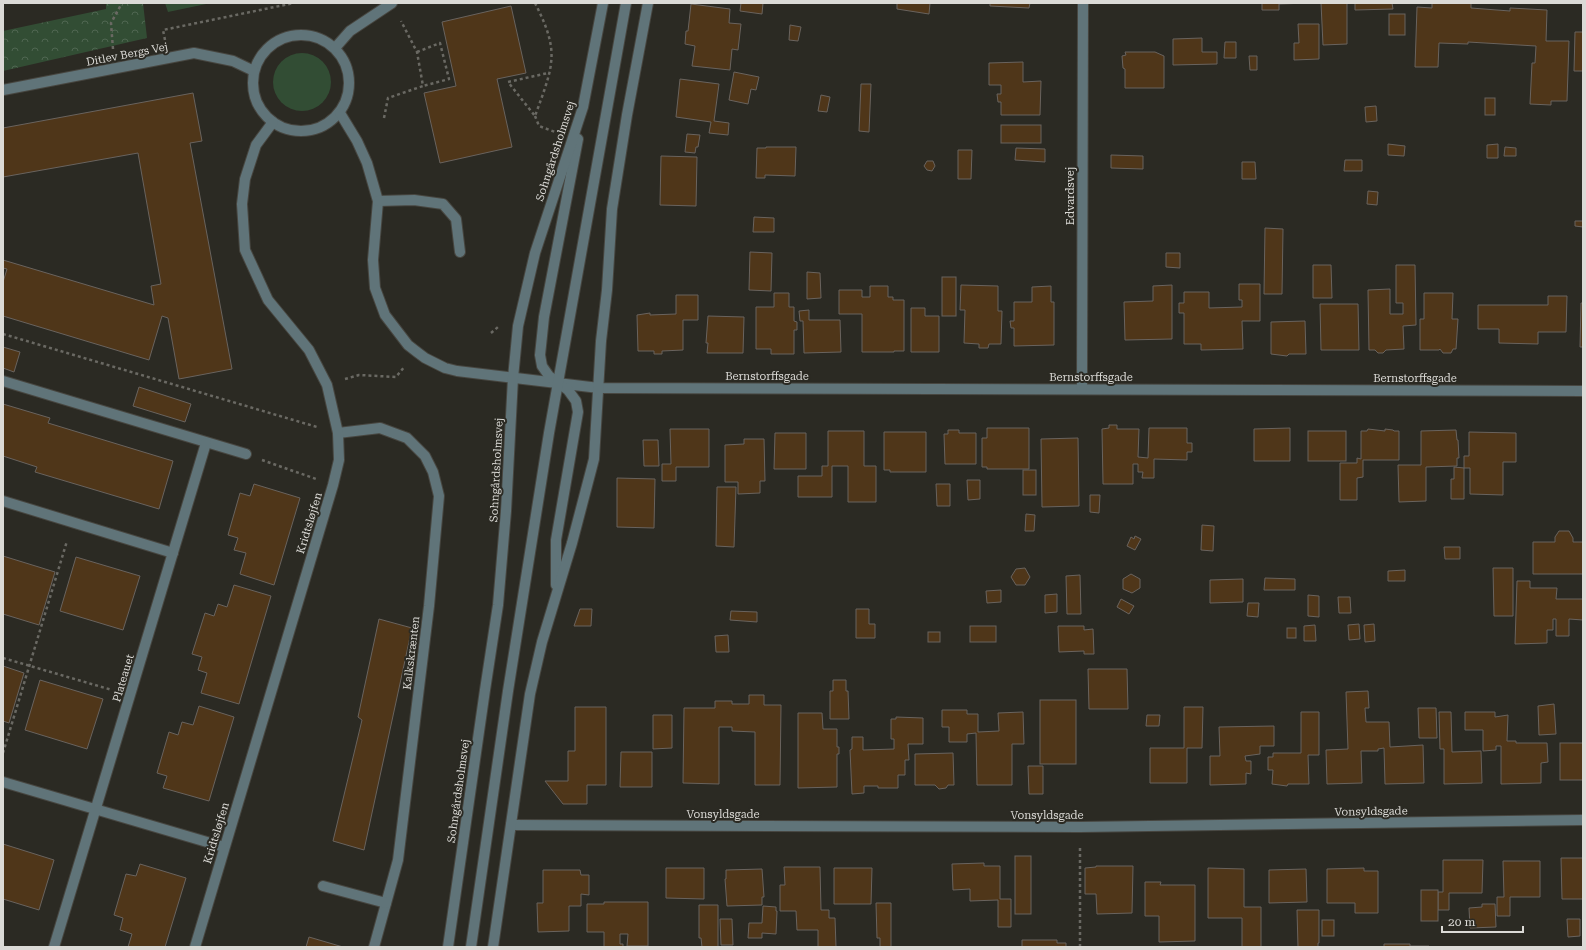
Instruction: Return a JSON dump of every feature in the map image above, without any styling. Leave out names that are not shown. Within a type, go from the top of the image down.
[{"type":"street","points":[[335,48],[350,31],[392,3]]},
{"type":"street","name":"Sohngårdsholmsvej","points":[[448,947],[484,690],[498,605],[506,511],[513,378],[518,326],[535,252],[583,107],[603,3]]},
{"type":"street","points":[[472,947],[472,935],[511,675],[557,383],[626,3]]},
{"type":"street","points":[[493,947],[530,694],[594,459],[612,209],[627,115],[648,3]]},
{"type":"street","name":"Edvardsvej","points":[[1082,389],[1083,3]]},
{"type":"street","points":[[295,34],[310,35],[323,39],[335,48],[344,59],[349,72],[350,87],[347,101],[340,113],[329,123],[316,129],[301,132],[287,129],[273,122],[263,112],[256,100],[253,85],[254,70],[260,57],[270,46],[282,38],[295,34]]},
{"type":"street","name":"Ditlev Bergs Vej","points":[[3,90],[194,53],[232,60],[254,70]]},
{"type":"street","points":[[556,595],[556,540],[578,412],[576,401],[568,390],[549,376],[542,366],[540,355],[542,330],[583,107]]},
{"type":"street","points":[[340,113],[357,141],[367,163],[378,201],[373,260],[375,288],[385,315],[408,345],[425,358],[445,368],[513,378]]},
{"type":"street","name":"Kridtsløjfen","points":[[195,947],[333,485],[339,460],[338,433],[327,384],[309,350],[268,300],[246,250],[242,204],[245,179],[256,146],[273,122]]},
{"type":"street","points":[[378,201],[414,200],[443,204],[456,219],[460,252]]},
{"type":"street","name":"Bernstorffsgade","points":[[513,378],[599,388],[1583,390]]},
{"type":"street","points":[[3,381],[246,454]]},
{"type":"street","name":"Kalkskrænten","points":[[338,433],[380,428],[407,438],[425,456],[433,472],[438,496],[429,606],[398,860],[374,947]]},
{"type":"street","name":"Plateauet","points":[[54,947],[206,443]]},
{"type":"street","points":[[3,501],[173,553]]},
{"type":"street","points":[[3,782],[224,847]]},
{"type":"street","name":"Vonsyldsgade","points":[[511,825],[1080,827],[1583,820]]},
{"type":"street","points":[[323,886],[386,903]]},
{"type":"path","points":[[114,68],[111,23],[122,3]]},
{"type":"path","points":[[169,58],[163,30],[294,3]]},
{"type":"path","points":[[535,3],[542,16],[550,41],[552,54],[551,65],[535,116]]},
{"type":"path","points":[[400,16],[401,23],[417,52],[423,86]]},
{"type":"path","points":[[384,118],[388,98],[449,79],[440,43],[417,52]]},
{"type":"path","points":[[548,73],[508,82],[535,116],[539,126],[554,132]]},
{"type":"path","points":[[491,333],[499,324]]},
{"type":"path","points":[[3,334],[338,433]]},
{"type":"path","points":[[359,375],[396,377]]},
{"type":"path","points":[[246,454],[333,485]]},
{"type":"path","points":[[3,753],[72,522]]},
{"type":"path","points":[[3,658],[130,696]]},
{"type":"path","points":[[1080,827],[1080,947]]},
{"type":"green space","points":[[106,3],[143,3],[147,38],[3,71],[3,31],[106,9]]},
{"type":"green space","points":[[165,3],[211,3],[168,12]]},
{"type":"green space","points":[[296,53],[308,53],[323,61],[331,76],[331,88],[323,103],[308,111],[296,111],[281,103],[273,88],[273,76],[281,61]]},
{"type":"building","points":[[741,3],[763,3],[762,14],[740,11]]},
{"type":"building","points":[[897,3],[930,3],[929,14],[897,9]]},
{"type":"building","points":[[990,3],[1030,3],[1029,8],[990,6]]},
{"type":"building","points":[[1262,3],[1309,3],[1279,4],[1279,10],[1262,10]]},
{"type":"building","points":[[1321,3],[1347,3],[1347,44],[1323,45]]},
{"type":"building","points":[[1355,3],[1392,3],[1393,9],[1355,10]]},
{"type":"building","points":[[1432,3],[1471,3],[1471,8],[1510,11],[1510,8],[1547,10],[1546,41],[1569,41],[1567,101],[1551,101],[1551,105],[1530,104],[1532,63],[1535,63],[1536,46],[1468,42],[1468,44],[1439,43],[1438,67],[1415,67],[1417,7],[1432,8]]},
{"type":"building","points":[[691,4],[730,9],[729,23],[741,24],[738,50],[732,49],[730,70],[692,66],[695,46],[685,44]]},
{"type":"building","points":[[511,6],[526,73],[497,79],[512,147],[440,163],[424,93],[456,86],[442,22]]},
{"type":"building","points":[[1389,14],[1405,14],[1405,35],[1389,35]]},
{"type":"building","points":[[1298,24],[1319,24],[1319,59],[1294,60],[1294,43],[1299,43]]},
{"type":"building","points":[[790,25],[801,27],[798,41],[789,40]]},
{"type":"building","points":[[1575,32],[1583,32],[1583,71],[1574,71]]},
{"type":"building","points":[[1202,38],[1202,52],[1217,52],[1217,64],[1173,65],[1173,39]]},
{"type":"building","points":[[1225,42],[1236,42],[1236,58],[1224,58]]},
{"type":"building","points":[[1125,52],[1155,52],[1164,56],[1164,88],[1125,88],[1125,69],[1123,68],[1122,56],[1126,55]]},
{"type":"building","points":[[1249,56],[1257,56],[1257,70],[1250,70]]},
{"type":"building","points":[[1023,62],[1023,82],[1041,81],[1040,115],[1001,115],[1001,102],[998,102],[997,94],[1001,94],[1001,85],[989,85],[989,63]]},
{"type":"building","points":[[734,72],[759,77],[756,90],[751,89],[748,104],[729,100]]},
{"type":"building","points":[[680,79],[719,84],[714,121],[729,123],[728,135],[709,133],[711,122],[676,117]]},
{"type":"building","points":[[861,84],[871,84],[869,132],[859,131]]},
{"type":"building","points":[[193,93],[202,141],[190,143],[232,369],[179,379],[168,318],[162,316],[149,360],[3,316],[3,282],[7,269],[3,268],[3,260],[154,305],[151,286],[161,284],[138,153],[3,177],[3,128]]},
{"type":"building","points":[[821,95],[830,97],[827,112],[818,111]]},
{"type":"building","points":[[1485,98],[1495,98],[1495,115],[1485,115]]},
{"type":"building","points":[[1376,106],[1377,121],[1366,122],[1365,107]]},
{"type":"building","points":[[1001,125],[1041,125],[1041,143],[1001,143]]},
{"type":"building","points":[[687,134],[700,135],[698,147],[696,147],[695,153],[685,152]]},
{"type":"building","points":[[1388,144],[1405,146],[1404,156],[1388,155]]},
{"type":"building","points":[[1498,144],[1498,158],[1487,158],[1487,145]]},
{"type":"building","points":[[796,147],[795,176],[765,175],[765,178],[756,178],[757,148]]},
{"type":"building","points":[[1505,147],[1516,148],[1516,156],[1504,156]]},
{"type":"building","points":[[1016,148],[1045,149],[1045,162],[1015,160]]},
{"type":"building","points":[[958,150],[972,150],[971,179],[958,179]]},
{"type":"building","points":[[1111,155],[1143,156],[1143,169],[1111,168]]},
{"type":"building","points":[[661,156],[697,157],[696,206],[660,205]]},
{"type":"building","points":[[1345,160],[1362,160],[1362,171],[1344,171]]},
{"type":"building","points":[[927,161],[933,161],[935,166],[932,171],[927,170],[924,166]]},
{"type":"building","points":[[1242,162],[1255,162],[1256,179],[1242,179]]},
{"type":"building","points":[[1368,191],[1378,192],[1377,205],[1367,204]]},
{"type":"building","points":[[754,217],[774,218],[774,232],[753,232]]},
{"type":"building","points":[[1575,221],[1583,221],[1583,227],[1575,226]]},
{"type":"building","points":[[1265,228],[1283,229],[1282,294],[1264,294]]},
{"type":"building","points":[[750,252],[772,253],[771,291],[749,290]]},
{"type":"building","points":[[1166,253],[1180,253],[1180,268],[1166,267]]},
{"type":"building","points":[[1313,265],[1331,265],[1332,298],[1313,298]]},
{"type":"building","points":[[1396,265],[1415,265],[1416,325],[1403,326],[1404,349],[1386,350],[1383,353],[1378,353],[1375,350],[1369,350],[1368,290],[1390,289],[1390,314],[1403,314],[1403,303],[1396,303]]},
{"type":"building","points":[[807,272],[820,273],[821,298],[807,299]]},
{"type":"building","points":[[942,277],[956,277],[956,316],[942,316]]},
{"type":"building","points":[[1239,284],[1260,284],[1260,321],[1242,321],[1243,349],[1201,350],[1201,344],[1184,344],[1184,313],[1179,313],[1179,303],[1184,303],[1184,292],[1209,292],[1209,308],[1242,307],[1242,300],[1239,300]]},
{"type":"building","points":[[961,285],[998,286],[998,311],[1002,311],[1001,344],[989,344],[988,348],[979,348],[979,344],[964,343],[965,310],[960,310]]},
{"type":"building","points":[[1172,285],[1172,339],[1125,340],[1124,302],[1153,301],[1153,286]]},
{"type":"building","points":[[870,286],[888,286],[888,297],[893,297],[893,300],[904,300],[904,351],[862,352],[862,314],[839,314],[839,290],[862,290],[862,297],[870,297]]},
{"type":"building","points":[[1051,286],[1051,302],[1054,302],[1054,345],[1014,346],[1014,328],[1011,328],[1010,321],[1014,321],[1014,302],[1032,302],[1032,287]]},
{"type":"building","points":[[774,293],[789,293],[789,307],[794,307],[794,321],[797,322],[797,330],[794,330],[794,354],[771,354],[771,349],[756,349],[756,307],[774,307]]},
{"type":"building","points":[[1424,293],[1453,293],[1452,319],[1458,319],[1456,349],[1453,349],[1451,353],[1443,353],[1440,349],[1420,350],[1420,319],[1424,319]]},
{"type":"building","points":[[676,295],[698,295],[698,320],[683,320],[683,350],[662,351],[662,354],[654,354],[654,351],[638,351],[637,315],[650,313],[650,315],[676,314]]},
{"type":"building","points":[[1548,296],[1567,296],[1566,332],[1538,332],[1538,344],[1499,343],[1499,329],[1478,329],[1478,305],[1548,305]]},
{"type":"building","points":[[1581,303],[1583,303],[1583,347],[1580,347]]},
{"type":"building","points":[[1320,304],[1358,304],[1359,350],[1321,350]]},
{"type":"building","points":[[911,308],[925,308],[925,316],[939,316],[939,352],[911,352]]},
{"type":"building","points":[[809,310],[809,320],[840,320],[841,352],[804,353],[803,321],[800,321],[799,311]]},
{"type":"building","points":[[708,316],[744,317],[743,353],[707,353],[708,343],[706,343]]},
{"type":"building","points":[[1305,321],[1306,354],[1289,354],[1287,356],[1271,354],[1271,322]]},
{"type":"building","points":[[3,347],[20,352],[14,372],[3,368]]},
{"type":"building","points":[[139,387],[191,404],[185,422],[133,406]]},
{"type":"building","points":[[3,404],[50,418],[48,423],[173,461],[159,509],[35,472],[37,467],[3,456]]},
{"type":"building","points":[[1109,425],[1117,425],[1117,429],[1139,429],[1138,457],[1148,458],[1149,428],[1187,428],[1187,443],[1192,443],[1192,452],[1187,452],[1187,460],[1154,459],[1154,478],[1142,478],[1143,472],[1138,472],[1138,464],[1133,464],[1133,484],[1103,484],[1102,429],[1109,428]]},
{"type":"building","points":[[987,428],[1029,428],[1029,469],[987,469],[987,467],[982,467],[982,438],[987,438]]},
{"type":"building","points":[[1290,428],[1290,461],[1254,461],[1254,429]]},
{"type":"building","points":[[670,429],[709,429],[709,467],[676,467],[676,481],[662,481],[662,464],[671,464]]},
{"type":"building","points":[[1368,429],[1399,431],[1399,460],[1363,460],[1363,477],[1357,478],[1357,500],[1340,500],[1340,463],[1357,463],[1357,458],[1361,459],[1361,431],[1367,431]]},
{"type":"building","points":[[948,430],[959,430],[959,433],[976,433],[976,464],[945,464],[944,434],[948,434]]},
{"type":"building","points":[[1456,430],[1459,458],[1457,458],[1457,466],[1426,467],[1426,501],[1399,502],[1398,465],[1421,465],[1421,431]]},
{"type":"building","points":[[828,431],[864,431],[864,466],[876,466],[876,502],[848,502],[848,466],[832,466],[832,497],[798,497],[798,476],[822,476],[822,466],[828,466]]},
{"type":"building","points":[[1308,431],[1346,431],[1346,461],[1308,461]]},
{"type":"building","points":[[884,432],[926,432],[926,472],[890,472],[890,470],[884,470]]},
{"type":"building","points":[[1469,432],[1516,433],[1516,462],[1503,462],[1503,495],[1470,494],[1470,468],[1464,468],[1464,456],[1469,456]]},
{"type":"building","points":[[775,433],[806,433],[806,469],[774,469]]},
{"type":"building","points":[[1078,438],[1079,506],[1042,507],[1041,439]]},
{"type":"building","points":[[744,439],[764,439],[765,481],[760,481],[760,493],[738,494],[738,482],[725,482],[725,445],[744,444]]},
{"type":"building","points":[[643,440],[658,440],[659,466],[644,466]]},
{"type":"building","points":[[1454,467],[1464,468],[1464,499],[1451,499],[1451,479],[1454,479]]},
{"type":"building","points":[[1023,470],[1036,470],[1036,495],[1023,495]]},
{"type":"building","points":[[617,478],[655,479],[654,528],[617,527]]},
{"type":"building","points":[[967,480],[980,480],[980,499],[968,500]]},
{"type":"building","points":[[254,484],[300,498],[274,585],[240,574],[246,553],[234,550],[238,538],[228,535],[240,493],[250,496]]},
{"type":"building","points":[[936,484],[950,484],[950,506],[937,506]]},
{"type":"building","points":[[717,487],[736,487],[734,547],[716,546]]},
{"type":"building","points":[[1090,495],[1100,495],[1099,513],[1090,512]]},
{"type":"building","points":[[1026,514],[1035,515],[1034,531],[1025,531]]},
{"type":"building","points":[[1202,525],[1214,526],[1213,551],[1201,550]]},
{"type":"building","points":[[1559,531],[1569,531],[1573,538],[1573,542],[1583,542],[1583,574],[1533,574],[1533,542],[1555,542],[1555,537]]},
{"type":"building","points":[[1135,536],[1141,539],[1135,550],[1127,546],[1131,537],[1134,539]]},
{"type":"building","points":[[1444,547],[1460,547],[1460,559],[1445,559]]},
{"type":"building","points":[[3,556],[55,572],[39,625],[3,614]]},
{"type":"building","points":[[76,557],[140,576],[123,630],[60,611]]},
{"type":"building","points":[[1025,568],[1030,577],[1025,585],[1016,585],[1011,577],[1016,569]]},
{"type":"building","points":[[1493,568],[1513,568],[1513,616],[1494,616]]},
{"type":"building","points":[[1405,570],[1405,581],[1388,581],[1388,571]]},
{"type":"building","points":[[1131,574],[1140,579],[1140,588],[1132,593],[1123,589],[1123,579]]},
{"type":"building","points":[[1080,575],[1081,614],[1067,614],[1066,576]]},
{"type":"building","points":[[1265,578],[1295,579],[1295,590],[1264,590]]},
{"type":"building","points":[[1243,579],[1243,602],[1210,603],[1210,580]]},
{"type":"building","points":[[1517,581],[1530,581],[1530,588],[1557,588],[1556,599],[1583,599],[1583,620],[1569,619],[1569,636],[1556,636],[1556,619],[1553,619],[1553,630],[1547,630],[1547,643],[1515,644]]},
{"type":"building","points":[[234,585],[271,596],[239,704],[201,693],[207,673],[198,670],[202,657],[192,654],[205,613],[214,616],[218,604],[227,607]]},
{"type":"building","points":[[1001,590],[1001,602],[987,603],[986,591]]},
{"type":"building","points":[[1057,594],[1057,612],[1045,613],[1045,595]]},
{"type":"building","points":[[1308,595],[1319,596],[1319,617],[1308,616]]},
{"type":"building","points":[[1338,597],[1350,597],[1351,613],[1339,613]]},
{"type":"building","points":[[1121,599],[1134,606],[1129,614],[1117,607]]},
{"type":"building","points":[[1248,603],[1259,603],[1258,617],[1247,616]]},
{"type":"building","points":[[580,609],[592,609],[591,626],[574,626]]},
{"type":"building","points":[[856,609],[869,609],[869,624],[875,624],[875,638],[856,638]]},
{"type":"building","points":[[731,611],[757,612],[757,622],[730,620]]},
{"type":"building","points":[[379,619],[412,628],[364,850],[333,841],[362,720],[358,717]]},
{"type":"building","points":[[1359,624],[1360,639],[1349,640],[1348,625]]},
{"type":"building","points":[[1374,624],[1375,641],[1365,642],[1364,625]]},
{"type":"building","points":[[1315,625],[1316,641],[1304,641],[1304,626]]},
{"type":"building","points":[[970,626],[996,626],[996,642],[970,642]]},
{"type":"building","points":[[1058,626],[1084,626],[1084,630],[1093,629],[1094,654],[1084,654],[1084,651],[1059,652]]},
{"type":"building","points":[[1287,628],[1296,628],[1296,638],[1287,638]]},
{"type":"building","points":[[928,632],[940,632],[940,642],[928,642]]},
{"type":"building","points":[[728,635],[729,652],[716,652],[715,636]]},
{"type":"building","points":[[3,666],[24,673],[9,723],[3,721]]},
{"type":"building","points":[[1088,669],[1127,669],[1128,709],[1089,709]]},
{"type":"building","points":[[40,680],[103,699],[87,749],[25,730]]},
{"type":"building","points":[[833,680],[846,680],[849,719],[830,719],[830,691],[833,691]]},
{"type":"building","points":[[1368,691],[1369,708],[1365,708],[1366,722],[1389,722],[1390,747],[1423,745],[1424,783],[1385,784],[1384,748],[1378,749],[1378,751],[1361,751],[1362,783],[1327,784],[1326,750],[1348,749],[1346,692]]},
{"type":"building","points":[[749,695],[764,695],[764,705],[781,705],[780,785],[755,785],[755,732],[732,731],[732,727],[719,727],[719,784],[683,783],[684,708],[715,708],[715,701],[732,701],[732,704],[749,704]]},
{"type":"building","points":[[1040,700],[1076,700],[1076,764],[1040,764]]},
{"type":"building","points":[[1554,704],[1556,734],[1539,735],[1538,706]]},
{"type":"building","points":[[199,706],[234,717],[209,801],[163,788],[167,776],[157,773],[169,732],[178,735],[182,722],[193,725]]},
{"type":"building","points":[[575,707],[606,707],[606,785],[587,785],[587,804],[563,804],[545,781],[568,781],[568,751],[575,751]]},
{"type":"building","points":[[1184,707],[1203,707],[1202,748],[1187,748],[1187,783],[1150,783],[1150,748],[1184,748]]},
{"type":"building","points":[[1418,708],[1436,708],[1437,738],[1419,738]]},
{"type":"building","points":[[942,710],[967,710],[967,714],[978,714],[978,732],[999,731],[998,713],[1023,712],[1024,744],[1012,744],[1012,785],[977,785],[976,733],[967,734],[967,742],[949,742],[949,727],[942,727]]},
{"type":"building","points":[[1301,712],[1319,712],[1319,755],[1308,755],[1309,784],[1288,784],[1287,786],[1272,784],[1273,770],[1268,770],[1268,757],[1273,757],[1273,753],[1301,753]]},
{"type":"building","points":[[1439,712],[1451,712],[1452,752],[1481,751],[1482,783],[1444,784],[1444,749],[1440,749]]},
{"type":"building","points":[[1465,712],[1495,712],[1495,717],[1508,715],[1507,741],[1516,741],[1516,743],[1547,743],[1548,762],[1541,763],[1541,783],[1501,784],[1501,746],[1496,746],[1496,750],[1483,751],[1483,730],[1465,730]]},
{"type":"building","points":[[798,713],[822,713],[823,729],[837,729],[837,747],[839,747],[839,754],[837,754],[837,787],[798,788]]},
{"type":"building","points":[[653,715],[672,715],[672,748],[653,749]]},
{"type":"building","points":[[1147,715],[1160,715],[1159,726],[1146,726]]},
{"type":"building","points":[[896,717],[923,718],[923,744],[908,744],[909,760],[905,760],[905,775],[898,775],[898,788],[864,786],[864,793],[852,794],[850,750],[852,749],[852,737],[863,737],[863,750],[894,749],[894,739],[891,739],[891,719],[896,719]]},
{"type":"building","points":[[1274,726],[1274,746],[1260,746],[1260,754],[1245,756],[1246,761],[1251,761],[1251,774],[1246,773],[1246,784],[1210,785],[1210,756],[1220,756],[1219,727]]},
{"type":"building","points":[[1560,743],[1583,743],[1583,780],[1560,780]]},
{"type":"building","points":[[621,752],[652,752],[652,787],[620,787]]},
{"type":"building","points":[[953,753],[954,785],[948,785],[946,788],[939,789],[935,785],[915,785],[915,754]]},
{"type":"building","points":[[1028,766],[1043,766],[1043,794],[1029,794]]},
{"type":"building","points":[[3,844],[54,860],[39,910],[3,899]]},
{"type":"building","points":[[1015,856],[1031,856],[1031,914],[1015,914]]},
{"type":"building","points":[[1561,858],[1583,858],[1583,899],[1562,899]]},
{"type":"building","points":[[1443,860],[1483,860],[1482,893],[1449,893],[1449,910],[1438,910],[1438,892],[1443,892]]},
{"type":"building","points":[[1503,861],[1540,861],[1540,897],[1510,897],[1510,916],[1497,916],[1497,897],[1504,897]]},
{"type":"building","points":[[984,863],[984,866],[1000,866],[1000,899],[1011,899],[1011,927],[998,927],[998,900],[970,901],[970,889],[953,890],[952,864]]},
{"type":"building","points":[[140,864],[186,878],[165,947],[128,947],[132,934],[120,930],[123,918],[114,915],[126,874],[136,876]]},
{"type":"building","points":[[1096,866],[1133,866],[1132,913],[1097,914],[1096,894],[1085,894],[1085,868]]},
{"type":"building","points":[[784,867],[820,867],[821,910],[829,910],[829,918],[835,918],[836,947],[818,947],[818,930],[797,930],[796,911],[780,911],[780,885],[785,885]]},
{"type":"building","points":[[666,868],[704,868],[704,899],[666,898]]},
{"type":"building","points":[[834,868],[872,868],[871,904],[834,904]]},
{"type":"building","points":[[1208,868],[1244,869],[1244,907],[1261,907],[1261,947],[1242,947],[1242,918],[1208,918]]},
{"type":"building","points":[[1364,868],[1364,871],[1378,871],[1378,913],[1355,913],[1355,903],[1327,903],[1327,869]]},
{"type":"building","points":[[762,869],[764,897],[762,897],[762,905],[727,906],[725,879],[726,870]]},
{"type":"building","points":[[1306,869],[1307,902],[1269,903],[1269,870]]},
{"type":"building","points":[[543,870],[580,870],[581,875],[589,875],[589,895],[581,894],[581,906],[569,906],[569,931],[538,932],[537,903],[543,903]]},
{"type":"building","points":[[1145,882],[1161,882],[1160,885],[1195,885],[1195,941],[1159,942],[1159,916],[1145,916]]},
{"type":"building","points":[[1421,890],[1438,890],[1438,921],[1421,921]]},
{"type":"building","points":[[604,902],[648,902],[648,946],[627,946],[628,934],[620,934],[620,944],[623,944],[623,947],[604,947],[604,932],[587,932],[587,904],[604,904]]},
{"type":"building","points":[[876,903],[891,903],[891,947],[880,947],[880,938],[877,938]]},
{"type":"building","points":[[1482,904],[1495,904],[1496,927],[1470,928],[1469,908],[1482,907]]},
{"type":"building","points":[[699,905],[718,905],[718,947],[702,947],[701,938],[699,938]]},
{"type":"building","points":[[763,906],[776,907],[776,934],[762,933],[762,938],[748,938],[749,923],[762,923]]},
{"type":"building","points":[[1297,910],[1319,910],[1318,947],[1298,947]]},
{"type":"building","points":[[720,919],[732,919],[733,945],[721,945]]},
{"type":"building","points":[[1567,919],[1580,919],[1580,936],[1568,937]]},
{"type":"building","points":[[1322,920],[1334,920],[1334,936],[1322,936]]},
{"type":"building","points":[[309,937],[343,947],[306,947]]},
{"type":"building","points":[[1022,940],[1057,940],[1057,943],[1066,943],[1066,947],[1022,947]]},
{"type":"building","points":[[1384,944],[1410,944],[1410,946],[1429,947],[1384,947]]}]
